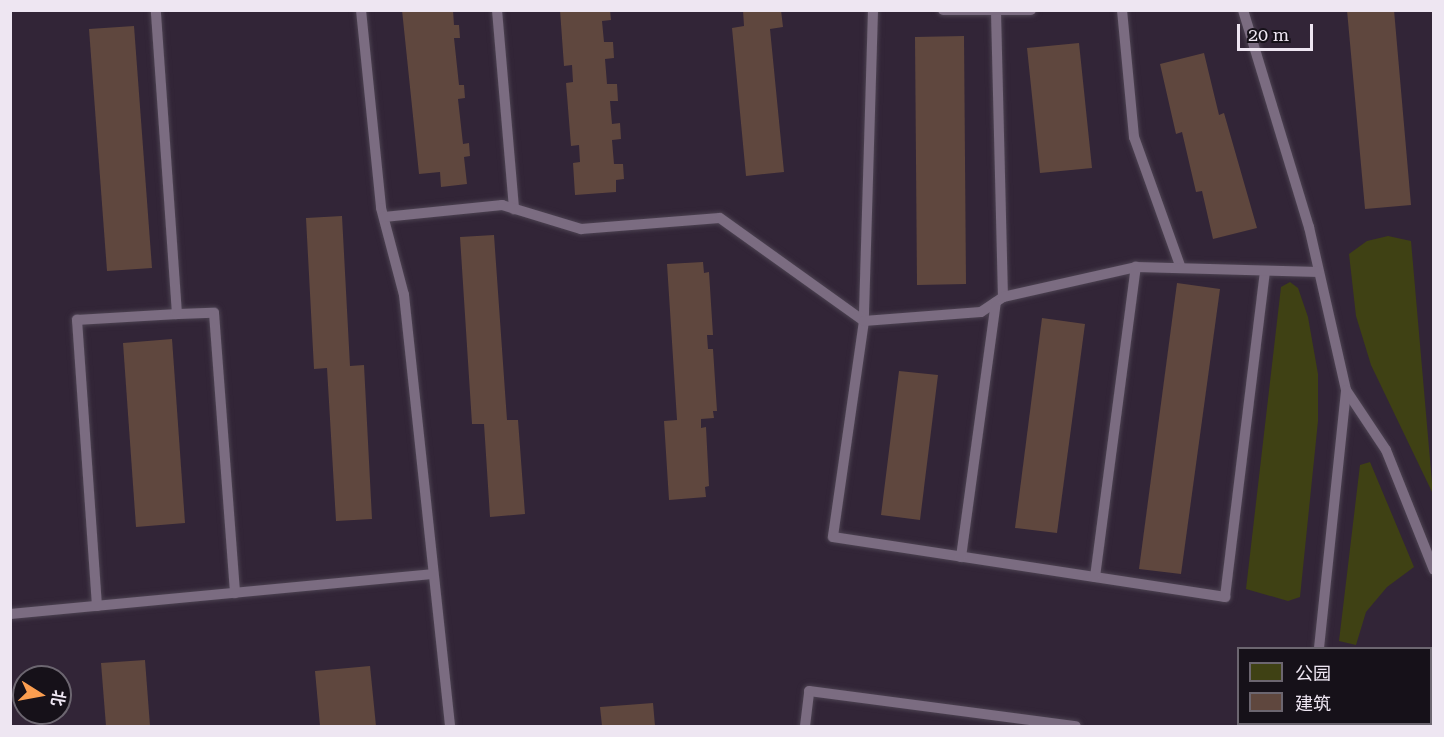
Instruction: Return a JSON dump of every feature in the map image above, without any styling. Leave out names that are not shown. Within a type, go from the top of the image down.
[{"type":"lane","points":[[156,10],[177,314]]},
{"type":"lane","points":[[361,10],[384,217],[404,295],[450,726]]},
{"type":"lane","points":[[497,10],[514,208]]},
{"type":"lane","points":[[873,10],[864,321],[833,537],[1225,597],[1265,271]]},
{"type":"lane","points":[[943,10],[996,12],[1031,10]]},
{"type":"lane","points":[[1122,10],[1134,137],[1181,268]]},
{"type":"lane","points":[[1243,10],[1320,272],[1346,390],[1319,647]]},
{"type":"lane","points":[[962,557],[999,300],[996,12]]},
{"type":"lane","points":[[384,217],[502,205],[581,229],[720,218],[864,321],[981,312],[999,300],[1136,267],[1320,272]]},
{"type":"lane","points":[[1095,577],[1136,267]]},
{"type":"lane","points":[[97,606],[77,320],[214,313],[235,593]]},
{"type":"lane","points":[[1346,390],[1386,450],[1434,570]]},
{"type":"lane","points":[[10,614],[432,574]]},
{"type":"lane","points":[[805,726],[809,691],[1074,726]]},
{"type":"green space","points":[[1388,236],[1411,241],[1433,494],[1371,365],[1356,316],[1349,254],[1367,241]]},
{"type":"green space","points":[[1290,282],[1298,288],[1308,317],[1318,374],[1318,421],[1300,597],[1288,601],[1246,589],[1281,287]]},
{"type":"green space","points":[[1370,462],[1414,567],[1387,587],[1366,612],[1356,645],[1339,641],[1360,465]]},
{"type":"building","points":[[402,10],[453,10],[454,25],[459,25],[460,38],[454,38],[459,85],[464,85],[465,98],[458,99],[463,144],[469,143],[470,156],[464,157],[467,184],[441,187],[440,172],[419,174]]},
{"type":"building","points":[[560,10],[610,10],[611,20],[602,21],[604,42],[613,42],[614,58],[605,59],[607,84],[617,84],[618,101],[610,101],[612,124],[620,123],[621,139],[612,140],[614,164],[623,164],[624,179],[616,180],[616,192],[575,195],[573,163],[580,162],[579,145],[571,146],[566,83],[573,82],[572,65],[564,66]]},
{"type":"building","points":[[743,10],[781,10],[783,27],[770,29],[784,172],[746,176],[732,28],[744,26]]},
{"type":"building","points":[[1347,10],[1394,10],[1411,205],[1365,209]]},
{"type":"building","points":[[134,26],[152,268],[107,271],[89,29]]},
{"type":"building","points":[[964,36],[966,284],[917,285],[915,37]]},
{"type":"building","points":[[1079,43],[1092,168],[1040,173],[1027,48]]},
{"type":"building","points":[[1204,53],[1219,115],[1224,113],[1257,228],[1213,239],[1202,191],[1196,192],[1182,132],[1176,134],[1160,64]]},
{"type":"building","points":[[342,216],[350,366],[364,365],[372,519],[336,521],[327,368],[314,369],[306,218]]},
{"type":"building","points":[[494,235],[507,420],[518,420],[525,514],[490,517],[484,424],[472,424],[460,237]]},
{"type":"building","points":[[703,262],[704,273],[709,272],[713,335],[707,335],[708,349],[713,349],[717,411],[713,411],[714,418],[701,419],[701,428],[706,427],[709,486],[705,487],[706,497],[669,500],[664,421],[677,420],[667,264]]},
{"type":"building","points":[[1177,283],[1220,289],[1181,574],[1139,569]]},
{"type":"building","points":[[1042,318],[1085,324],[1057,533],[1015,528]]},
{"type":"building","points":[[172,339],[185,523],[136,527],[123,343]]},
{"type":"building","points":[[899,371],[938,375],[920,520],[881,515]]},
{"type":"building","points":[[145,660],[150,726],[106,726],[101,663]]},
{"type":"building","points":[[370,666],[376,726],[320,726],[315,671]]},
{"type":"building","points":[[653,703],[655,726],[602,726],[600,707]]}]
